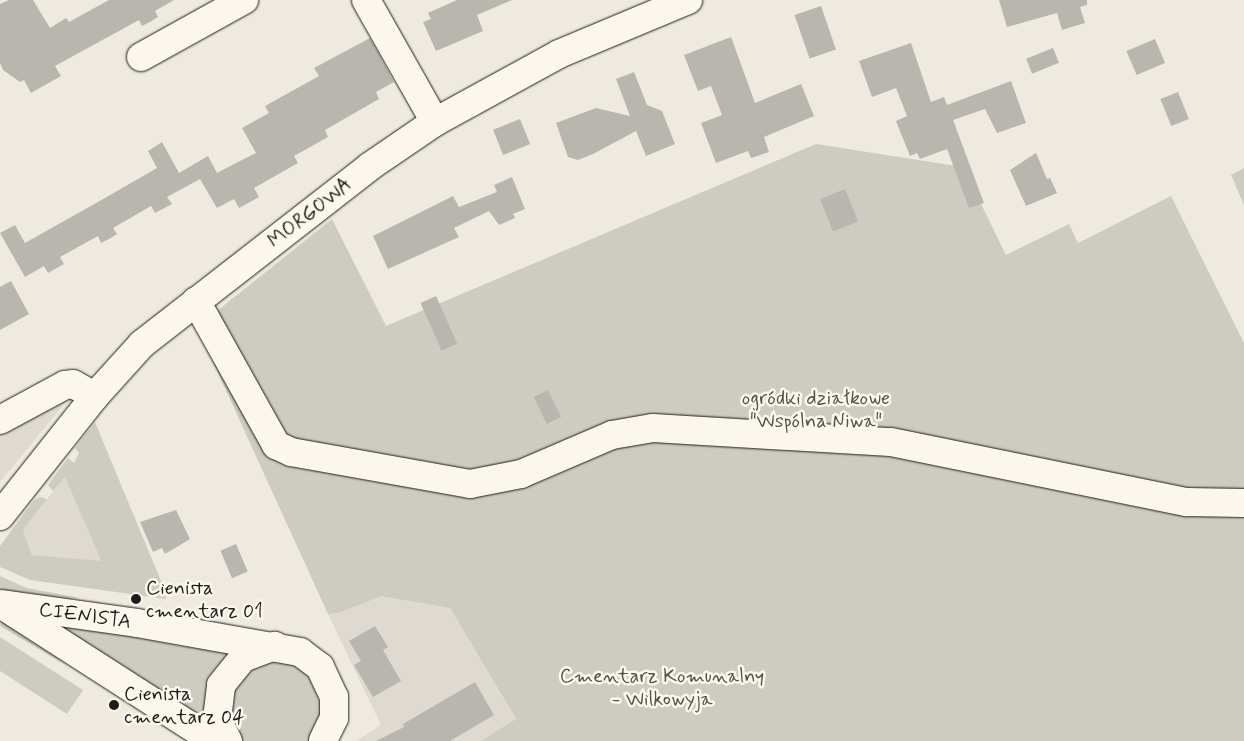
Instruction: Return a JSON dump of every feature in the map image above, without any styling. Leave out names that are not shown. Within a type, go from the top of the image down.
[{"type":"street","points":[[141,57],[244,0]]},
{"type":"street","points":[[366,0],[435,122]]},
{"type":"street","name":"MORGOWA","points":[[0,516],[95,396],[142,344],[369,167],[435,122],[559,54],[688,0]]},
{"type":"street","points":[[196,301],[276,445],[290,452],[470,484],[521,474],[612,435],[663,428],[891,442],[1187,502],[1244,503]]},
{"type":"street","points":[[3,410],[70,384],[95,396]]},
{"type":"street","name":"CIENISTA","points":[[1,604],[277,646],[311,658],[327,677],[335,708],[330,729],[323,741]]},
{"type":"street","name":"CIENISTA","points":[[1,604],[214,741]]},
{"type":"street","points":[[228,741],[217,719],[221,685],[242,658],[277,646]]},
{"type":"shaded area","points":[[70,397],[0,482],[0,432]]},
{"type":"shaded area","points":[[65,476],[101,562],[32,555],[23,530]]},
{"type":"shaded area","points":[[381,595],[450,608],[516,720],[481,741],[356,741],[381,725],[328,614],[339,613]]},
{"type":"green space","name":"ogródki działkowe \"Wspólna Niwa\"","points":[[816,144],[963,167],[1006,255],[1069,224],[1078,243],[1171,196],[1244,343],[1244,741],[481,741],[516,719],[450,608],[381,596],[339,613],[328,614],[197,327],[332,219],[386,326]]},
{"type":"green space","points":[[1244,168],[1244,205],[1231,175]]},
{"type":"green space","points":[[95,422],[166,593],[166,599],[30,580],[0,567],[0,546],[34,500],[40,497],[47,499],[23,530],[32,555],[101,561],[65,477],[53,491],[48,485],[68,458],[74,463],[79,453],[75,448]]},
{"type":"green space","points":[[0,576],[27,588],[80,598],[61,599],[8,592],[0,589]]},
{"type":"green space","points":[[3,618],[51,652],[64,664],[0,626]]},
{"type":"green space","points":[[49,620],[236,648],[212,724]]},
{"type":"green space","points":[[0,637],[83,690],[67,714],[0,671]]},
{"type":"green space","points":[[283,657],[311,672],[324,709],[310,741],[239,741],[225,707],[242,668]]},
{"type":"building","points":[[9,0],[33,0],[50,28],[66,18],[69,22],[109,0],[174,0],[155,11],[158,17],[150,22],[142,26],[139,20],[55,66],[61,76],[31,93],[24,80],[20,82],[3,70],[0,63],[0,4]]},
{"type":"building","points":[[457,0],[512,0],[477,15],[483,31],[436,51],[423,22],[431,19],[428,13]]},
{"type":"building","points":[[999,0],[1087,0],[1087,5],[1080,7],[1085,23],[1062,30],[1057,13],[1007,27]]},
{"type":"building","points":[[821,6],[836,49],[810,59],[795,15]]},
{"type":"building","points":[[731,37],[755,103],[801,84],[814,116],[764,137],[769,152],[751,158],[748,151],[716,163],[701,123],[722,115],[711,86],[698,91],[684,55]]},
{"type":"building","points":[[370,38],[394,82],[376,92],[379,99],[325,130],[328,137],[294,156],[298,163],[254,188],[259,197],[239,208],[234,199],[217,208],[200,179],[167,197],[172,204],[155,213],[151,206],[113,228],[117,234],[109,239],[101,243],[98,236],[60,257],[64,264],[48,273],[44,266],[25,277],[0,233],[15,225],[25,243],[98,202],[157,168],[148,151],[162,142],[179,173],[208,156],[217,173],[256,153],[242,128],[269,113],[265,106],[319,76],[314,68]]},
{"type":"building","points":[[1155,39],[1165,63],[1137,75],[1126,51]]},
{"type":"building","points":[[911,43],[931,102],[944,97],[947,105],[1011,81],[1026,123],[997,133],[985,109],[953,120],[984,203],[969,208],[947,149],[920,159],[917,153],[910,156],[896,121],[907,116],[896,88],[872,97],[859,61]]},
{"type":"building","points":[[1053,48],[1059,63],[1032,74],[1026,59]]},
{"type":"building","points":[[634,72],[647,105],[662,111],[675,144],[646,156],[636,131],[578,160],[568,157],[556,123],[596,108],[630,116],[616,79]]},
{"type":"building","points":[[1178,92],[1189,119],[1171,126],[1160,99]]},
{"type":"building","points":[[520,119],[530,144],[503,155],[493,130]]},
{"type":"building","points":[[1036,153],[1047,179],[1050,178],[1057,193],[1026,206],[1010,170]]},
{"type":"building","points":[[512,177],[525,209],[513,214],[515,218],[499,225],[489,211],[454,228],[459,237],[388,269],[373,236],[453,196],[459,207],[497,192],[494,185]]},
{"type":"building","points":[[845,189],[858,221],[833,232],[820,199]]},
{"type":"building","points":[[11,281],[29,314],[0,330],[0,287]]},
{"type":"building","points":[[436,296],[457,344],[442,350],[420,303]]},
{"type":"building","points":[[548,390],[561,417],[547,424],[534,397]]},
{"type":"building","points":[[176,510],[190,539],[165,554],[162,548],[153,552],[140,522]]},
{"type":"building","points":[[236,544],[248,572],[232,578],[220,551]]},
{"type":"building","points":[[375,626],[388,647],[383,650],[401,681],[373,697],[354,665],[361,661],[349,641]]},
{"type":"building","points":[[475,682],[494,715],[450,741],[376,741],[404,727],[403,724]]},
{"type":"place","name":"Cienista cmentarz 01","points":[[136,599]]},
{"type":"place","name":"Cienista cmentarz 04","points":[[114,705]]},
{"type":"park label","name":"Cmentarz Komunalny - Wilkowyja","points":[[662,688]]}]
